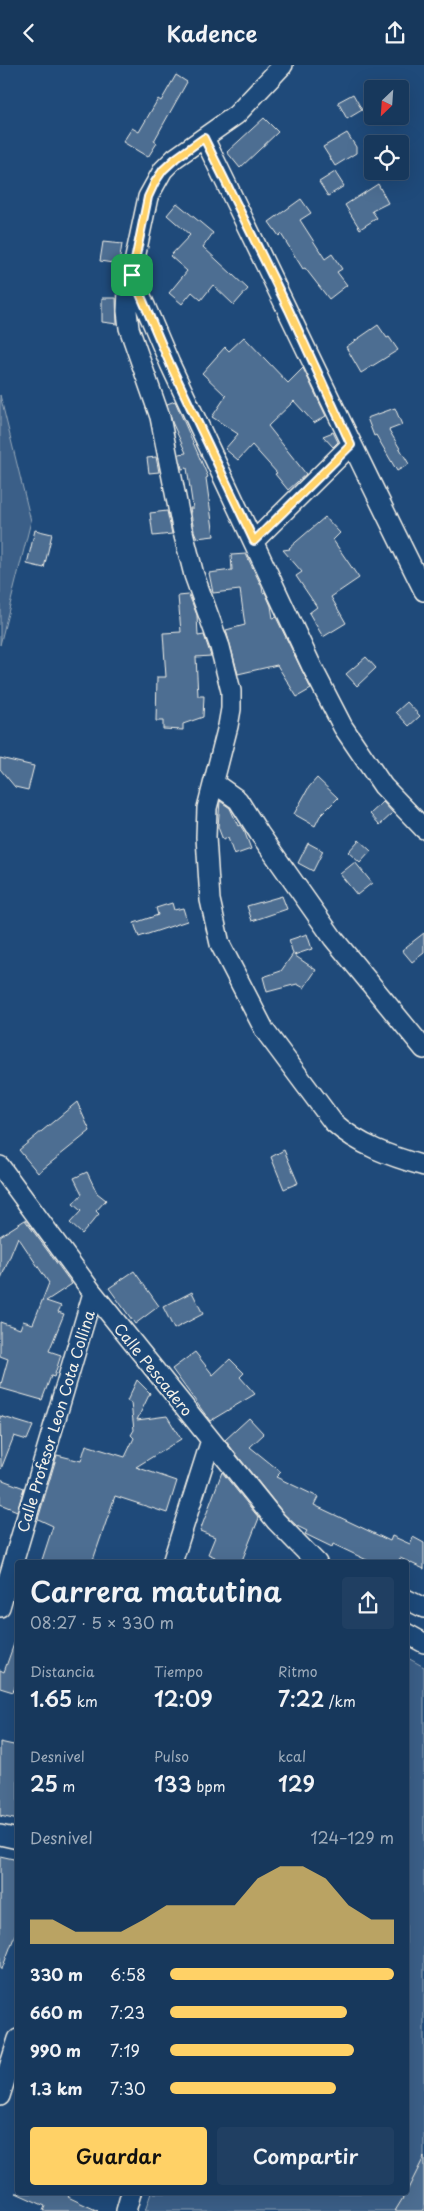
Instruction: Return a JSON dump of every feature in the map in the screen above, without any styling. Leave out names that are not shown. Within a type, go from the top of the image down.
[{"type":"street","points":[[283,65],[236,115],[176,158],[163,170],[155,182],[148,197],[128,291],[127,311],[129,328],[160,417],[182,528],[194,575],[220,647],[229,682],[231,709],[224,746],[207,808],[206,837],[210,900],[220,944],[265,1031],[333,1122],[346,1133],[374,1150],[424,1166]]},
{"type":"street","points":[[204,138],[289,310],[351,445],[424,591]]},
{"type":"street","points":[[132,275],[170,364],[312,667],[354,747],[383,786],[424,829]]},
{"type":"street","points":[[254,541],[351,445]]},
{"type":"street","points":[[214,783],[238,800],[259,833],[334,938],[424,1049]]},
{"type":"street","name":"Calle Pescadero","points":[[0,1166],[93,1293],[276,1521],[314,1560]]},
{"type":"street","name":"Calle Profesor Leon Cota Collina","points":[[17,1560],[93,1293]]},
{"type":"street","points":[[173,1560],[211,1440]]},
{"type":"street","name":"Calle Profesor Leon Cota Collina","points":[[5,1601],[15,1566]]},
{"type":"street","points":[[409,1601],[424,1609]]},
{"type":"street","points":[[409,1635],[424,1643]]},
{"type":"street","points":[[0,1835],[15,1838]]},
{"type":"street","points":[[0,2096],[15,2048]]},
{"type":"street","points":[[126,2211],[130,2195]]},
{"type":"shaded area","points":[[0,395],[31,521],[0,645]]},
{"type":"shaded area","points":[[409,1659],[424,1667],[424,2211],[145,2211],[150,2195],[409,2195]]},
{"type":"building","points":[[176,75],[187,82],[154,141],[157,143],[148,157],[123,142],[132,128],[139,132],[158,99],[161,101]]},
{"type":"building","points":[[353,94],[362,110],[347,119],[338,102]]},
{"type":"building","points":[[264,118],[278,132],[240,168],[227,152]]},
{"type":"building","points":[[347,133],[356,147],[356,153],[335,166],[323,147]]},
{"type":"building","points":[[335,172],[344,186],[328,196],[319,182]]},
{"type":"building","points":[[378,184],[388,203],[372,211],[377,218],[360,229],[345,205]]},
{"type":"building","points":[[301,199],[311,213],[300,220],[325,259],[332,254],[342,269],[337,272],[347,285],[329,299],[305,268],[303,269],[281,234],[279,236],[269,222]]},
{"type":"building","points":[[177,203],[213,233],[203,247],[248,289],[234,305],[213,285],[201,300],[192,292],[182,304],[169,293],[187,271],[170,256],[190,235],[167,215]]},
{"type":"building","points":[[103,242],[122,244],[119,264],[100,261]]},
{"type":"building","points":[[102,298],[116,298],[117,324],[102,322]]},
{"type":"building","points":[[378,325],[398,350],[361,373],[346,347]]},
{"type":"building","points":[[244,337],[288,383],[303,368],[326,416],[314,423],[294,401],[268,426],[306,474],[288,490],[275,474],[277,473],[252,445],[238,460],[225,449],[238,434],[212,417],[226,396],[202,373],[225,347],[229,351]]},
{"type":"building","points":[[175,401],[208,477],[206,478],[214,536],[197,538],[194,531],[190,508],[193,508],[187,468],[182,469],[179,454],[186,453],[172,422],[167,404]]},
{"type":"building","points":[[395,408],[402,425],[389,430],[409,464],[397,471],[376,435],[374,436],[367,418]]},
{"type":"building","points":[[333,432],[338,442],[333,447],[323,436]]},
{"type":"building","points":[[156,457],[159,472],[149,473],[147,458]]},
{"type":"building","points":[[167,511],[172,534],[153,536],[150,513]]},
{"type":"building","points":[[325,517],[340,533],[333,540],[359,578],[331,597],[346,623],[323,637],[309,613],[317,607],[296,576],[302,572],[283,550],[290,549]]},
{"type":"building","points":[[35,530],[52,534],[44,568],[27,564]]},
{"type":"building","points":[[246,554],[263,593],[265,592],[271,606],[273,618],[276,617],[311,689],[297,697],[277,665],[238,674],[226,630],[245,625],[240,590],[213,593],[209,573],[232,570],[231,555]]},
{"type":"building","points":[[189,595],[197,615],[198,636],[204,635],[211,656],[196,657],[198,696],[204,696],[203,717],[183,724],[183,730],[163,729],[163,721],[156,721],[157,677],[166,677],[163,633],[181,632],[178,596]]},
{"type":"building","points":[[366,657],[376,668],[357,686],[346,674]]},
{"type":"building","points":[[407,702],[420,716],[409,726],[396,712]]},
{"type":"building","points":[[0,758],[34,766],[28,790],[15,787],[0,769]]},
{"type":"building","points":[[317,778],[338,798],[320,816],[315,826],[294,814],[309,787]]},
{"type":"building","points":[[220,801],[230,808],[238,826],[240,825],[245,833],[251,849],[234,855],[228,838],[223,840],[218,827]]},
{"type":"building","points":[[383,802],[393,813],[380,825],[370,814]]},
{"type":"building","points":[[359,840],[371,851],[360,863],[348,852]]},
{"type":"building","points":[[308,843],[323,851],[313,871],[298,863]]},
{"type":"building","points":[[355,862],[372,883],[357,895],[340,874]]},
{"type":"building","points":[[282,896],[287,909],[252,921],[247,906]]},
{"type":"building","points":[[172,903],[174,910],[183,908],[187,921],[139,937],[134,923],[158,915],[156,908]]},
{"type":"building","points":[[424,933],[424,953],[412,962],[402,950]]},
{"type":"building","points":[[307,934],[312,949],[294,955],[316,970],[304,988],[297,984],[267,992],[263,977],[281,971],[293,954],[289,940]]},
{"type":"building","points":[[77,1102],[90,1131],[38,1173],[19,1150]]},
{"type":"building","points":[[284,1150],[298,1183],[284,1189],[271,1157]]},
{"type":"building","points":[[87,1172],[97,1193],[106,1200],[96,1211],[99,1214],[82,1234],[70,1223],[81,1211],[73,1204],[82,1194],[74,1178]]},
{"type":"building","points":[[25,1220],[72,1284],[46,1301],[61,1306],[58,1312],[64,1314],[49,1351],[61,1355],[54,1377],[51,1376],[42,1400],[0,1388],[8,1359],[0,1356],[0,1322],[20,1329],[23,1321],[33,1324],[49,1283],[18,1237],[0,1281],[0,1236]]},
{"type":"building","points":[[134,1271],[159,1306],[135,1324],[109,1288]]},
{"type":"building","points":[[192,1292],[203,1314],[174,1329],[163,1307]]},
{"type":"building","points":[[195,1352],[213,1375],[230,1359],[244,1373],[240,1377],[255,1394],[210,1421],[172,1369]]},
{"type":"building","points":[[137,1380],[150,1393],[137,1420],[167,1416],[181,1439],[136,1467],[177,1481],[167,1513],[115,1496],[93,1560],[42,1560],[53,1526],[38,1519],[57,1455],[81,1461],[86,1445],[125,1457],[134,1438],[131,1435],[134,1430],[131,1403],[127,1401]]},
{"type":"building","points":[[0,1416],[33,1426],[27,1440],[14,1436],[1,1469]]},
{"type":"building","points":[[249,1418],[264,1434],[250,1447],[281,1472],[276,1477],[318,1497],[314,1505],[390,1541],[392,1536],[410,1544],[413,1537],[424,1543],[424,1569],[409,1562],[409,1560],[400,1558],[399,1560],[367,1560],[333,1544],[332,1547],[305,1534],[307,1531],[297,1526],[284,1514],[225,1440]]},
{"type":"building","points":[[222,1472],[259,1518],[242,1560],[214,1560],[215,1557],[208,1554],[215,1537],[200,1531]]},
{"type":"building","points":[[0,1479],[24,1488],[17,1511],[0,1504]]},
{"type":"building","points":[[15,1641],[15,1687],[13,1692],[0,1688],[0,1670],[4,1672]]},
{"type":"building","points":[[0,1742],[15,1745],[15,1819],[0,1816]]},
{"type":"building","points":[[0,1856],[15,1859],[15,1935],[2,1969],[0,1969]]},
{"type":"building","points":[[424,2157],[424,2211],[395,2211],[405,2195],[409,2195],[409,2187]]},
{"type":"building","points":[[20,2195],[70,2195],[68,2197],[98,2211],[43,2211],[45,2206]]},
{"type":"route","points":[[204,138],[289,310],[351,445],[254,541],[170,364],[132,275],[148,197],[155,182],[163,170],[176,158],[204,138]]}]
